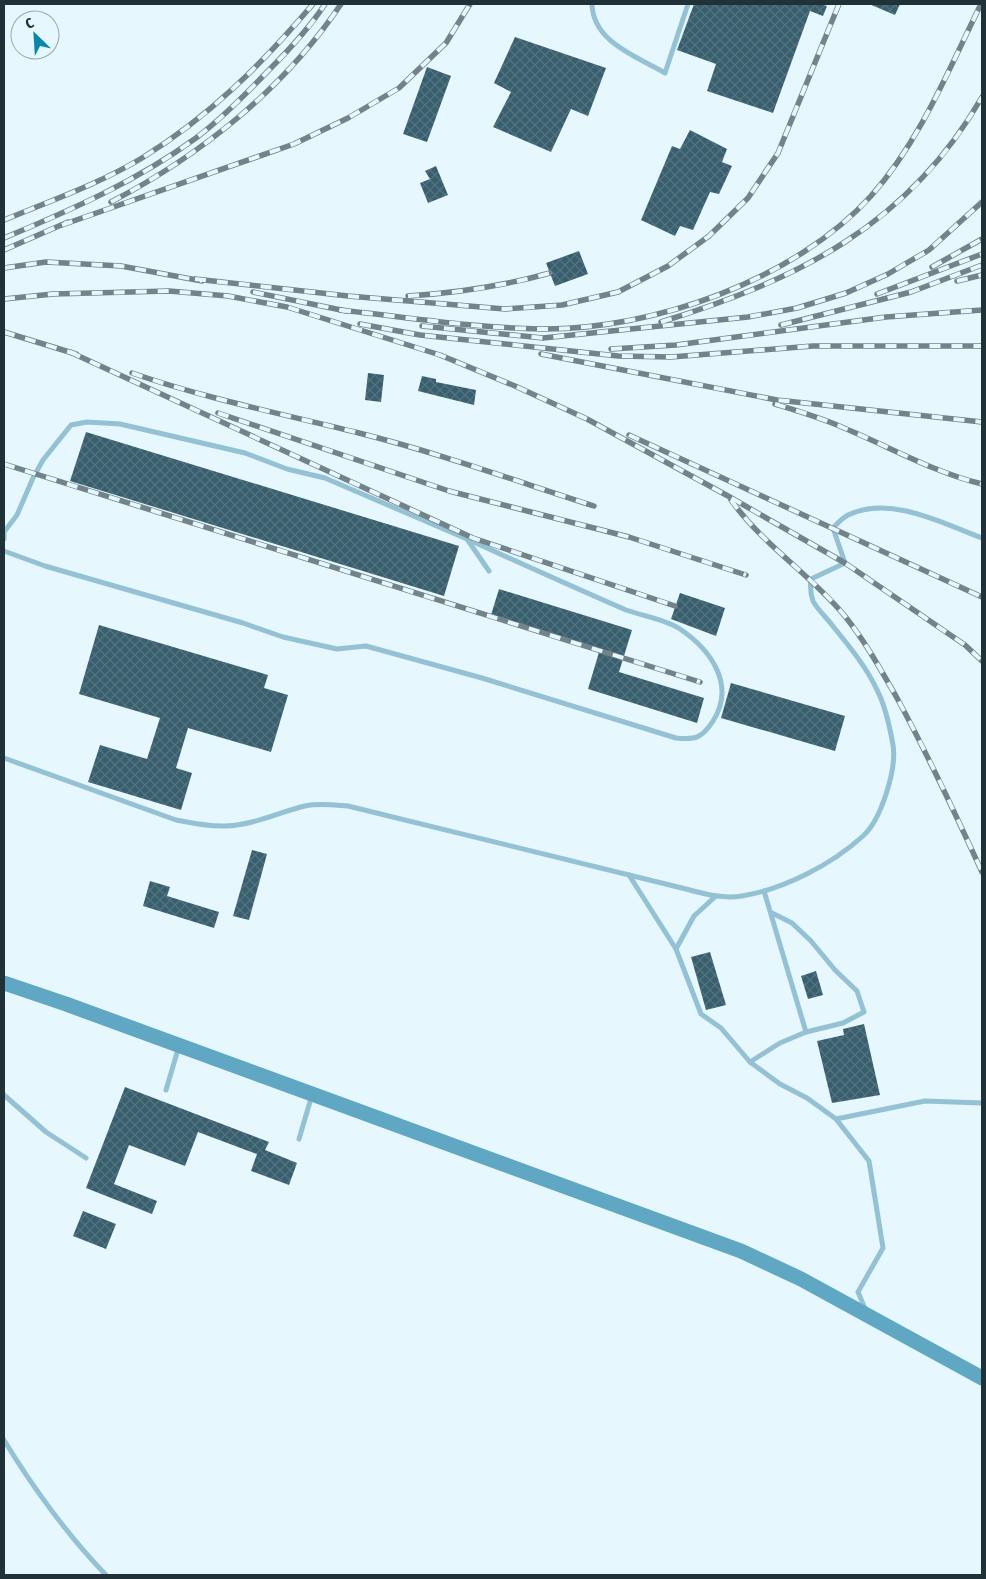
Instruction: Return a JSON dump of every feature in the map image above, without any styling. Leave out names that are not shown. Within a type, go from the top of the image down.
[{"type":"main road","points":[[4,983],[741,1251],[801,1279],[982,1378]]},
{"type":"lane","points":[[592,4],[592,17],[607,40],[665,73],[688,4]]},
{"type":"lane","points":[[4,539],[4,532],[18,515],[33,478],[43,460],[71,425],[86,422],[120,424],[245,453],[287,469],[325,478],[628,610],[679,628],[708,654],[716,666],[723,685],[718,712],[706,732],[692,740],[676,738],[482,678],[366,646],[337,649],[283,637],[243,623],[45,566],[4,551]]},
{"type":"lane","points":[[4,758],[176,820],[204,826],[250,823],[306,806],[325,804],[348,806],[716,896],[740,896],[764,891],[794,879],[834,858],[865,835],[884,802],[892,776],[893,746],[878,691],[857,656],[814,602],[810,590],[811,579],[845,564],[833,528],[846,516],[881,508],[928,517],[982,538]]},
{"type":"lane","points":[[467,539],[489,571]]},
{"type":"lane","points":[[629,875],[676,948],[701,1014],[721,1028],[750,1062],[780,1084],[807,1098],[836,1119],[869,1161],[883,1248],[858,1292],[868,1316]]},
{"type":"lane","points":[[764,891],[806,1032]]},
{"type":"lane","points":[[676,948],[694,916],[716,896]]},
{"type":"lane","points":[[750,1062],[780,1043],[806,1032],[843,1023],[864,1012],[857,991],[834,970],[811,941],[792,923],[772,913]]},
{"type":"lane","points":[[166,1090],[180,1046]]},
{"type":"lane","points":[[4,1095],[46,1132],[86,1158]]},
{"type":"lane","points":[[299,1139],[312,1095]]},
{"type":"lane","points":[[836,1119],[925,1101],[982,1104]]},
{"type":"lane","points":[[4,1440],[88,1557],[106,1575]]},
{"type":"building","points":[[694,4],[820,4],[827,6],[823,16],[810,11],[773,113],[707,91],[716,64],[677,50]]},
{"type":"building","points":[[869,4],[900,4],[895,15]]},
{"type":"building","points":[[515,37],[606,68],[588,116],[571,109],[551,152],[493,127],[511,92],[494,83]]},
{"type":"building","points":[[427,67],[451,76],[427,142],[403,134]]},
{"type":"building","points":[[690,130],[727,149],[722,162],[732,166],[719,194],[710,192],[693,230],[680,226],[675,236],[641,220],[672,146],[680,149]]},
{"type":"building","points":[[436,166],[448,195],[428,203],[420,183],[430,179],[425,171]]},
{"type":"building","points":[[579,251],[588,274],[555,286],[546,263]]},
{"type":"building","points":[[368,373],[384,375],[381,402],[365,400]]},
{"type":"building","points":[[422,376],[436,379],[436,382],[476,390],[474,405],[418,391]]},
{"type":"building","points":[[86,432],[459,546],[444,596],[70,481]]},
{"type":"building","points":[[499,589],[632,630],[619,672],[704,698],[697,723],[588,689],[600,649],[491,615]]},
{"type":"building","points":[[680,593],[725,608],[716,636],[671,619]]},
{"type":"building","points":[[99,625],[268,675],[264,688],[288,695],[271,752],[188,728],[176,768],[192,773],[181,810],[88,782],[100,745],[147,759],[160,718],[79,694]]},
{"type":"building","points":[[731,683],[845,716],[835,751],[721,718]]},
{"type":"building","points":[[252,850],[267,854],[249,920],[233,916]]},
{"type":"building","points":[[150,881],[170,887],[167,896],[219,912],[214,928],[143,906]]},
{"type":"building","points":[[710,952],[726,1005],[706,1010],[691,957]]},
{"type":"building","points":[[816,971],[823,995],[808,999],[801,976]]},
{"type":"building","points":[[864,1024],[880,1095],[832,1103],[817,1041],[844,1035],[843,1029]]},
{"type":"building","points":[[125,1087],[269,1142],[265,1150],[297,1163],[289,1185],[251,1171],[257,1154],[198,1132],[185,1166],[129,1145],[114,1184],[157,1201],[152,1214],[86,1188]]},
{"type":"building","points":[[83,1211],[116,1224],[106,1249],[73,1236]]},
{"type":"railway","points":[[4,220],[109,176],[167,142],[213,107],[234,88],[313,4]]},
{"type":"railway","points":[[4,238],[103,194],[151,168],[196,138],[232,107],[282,57],[325,4]]},
{"type":"railway","points":[[111,202],[177,163],[238,117],[267,92],[294,64],[341,4]]},
{"type":"railway","points":[[62,225],[294,144],[348,118],[399,88],[446,43],[470,4]]},
{"type":"railway","points":[[195,279],[348,296],[505,309],[562,305],[618,292],[668,266],[709,236],[748,198],[778,153],[839,4]]},
{"type":"railway","points":[[340,310],[491,327],[541,329],[584,327],[675,310],[720,294],[763,275],[803,252],[840,226],[871,196],[888,175],[919,128],[981,4]]},
{"type":"railway","points":[[661,322],[711,306],[758,287],[803,266],[845,242],[884,214],[920,181],[953,142],[982,97]]},
{"type":"railway","points":[[422,326],[543,338],[748,317],[797,308],[846,293],[888,274],[929,250],[982,202]]},
{"type":"railway","points":[[4,250],[68,222]]},
{"type":"railway","points":[[932,267],[982,239]]},
{"type":"railway","points":[[877,294],[982,254]]},
{"type":"railway","points":[[4,268],[46,262],[121,266],[202,281]]},
{"type":"railway","points":[[781,325],[911,292],[982,265]]},
{"type":"railway","points":[[408,296],[480,288],[550,273]]},
{"type":"railway","points":[[957,281],[982,275]]},
{"type":"railway","points":[[4,299],[53,294],[169,291],[228,296],[287,307],[440,355],[515,386],[587,419],[728,496],[845,563],[965,645],[982,661]]},
{"type":"railway","points":[[253,292],[346,311]]},
{"type":"railway","points":[[611,349],[676,345],[886,317],[982,310]]},
{"type":"railway","points":[[360,324],[420,335],[618,356],[671,357],[813,346],[982,346]]},
{"type":"railway","points":[[4,332],[76,354]]},
{"type":"railway","points":[[70,352],[473,538],[675,606]]},
{"type":"railway","points":[[541,354],[777,400],[982,422]]},
{"type":"railway","points":[[132,373],[217,398],[418,449],[594,506]]},
{"type":"railway","points":[[775,404],[827,421],[946,473],[982,484]]},
{"type":"railway","points":[[218,413],[449,491],[629,537],[746,575]]},
{"type":"railway","points":[[629,435],[982,597]]},
{"type":"railway","points":[[4,464],[700,682]]},
{"type":"railway","points":[[731,500],[757,531],[831,600],[859,635],[879,666],[908,719],[982,872]]}]
